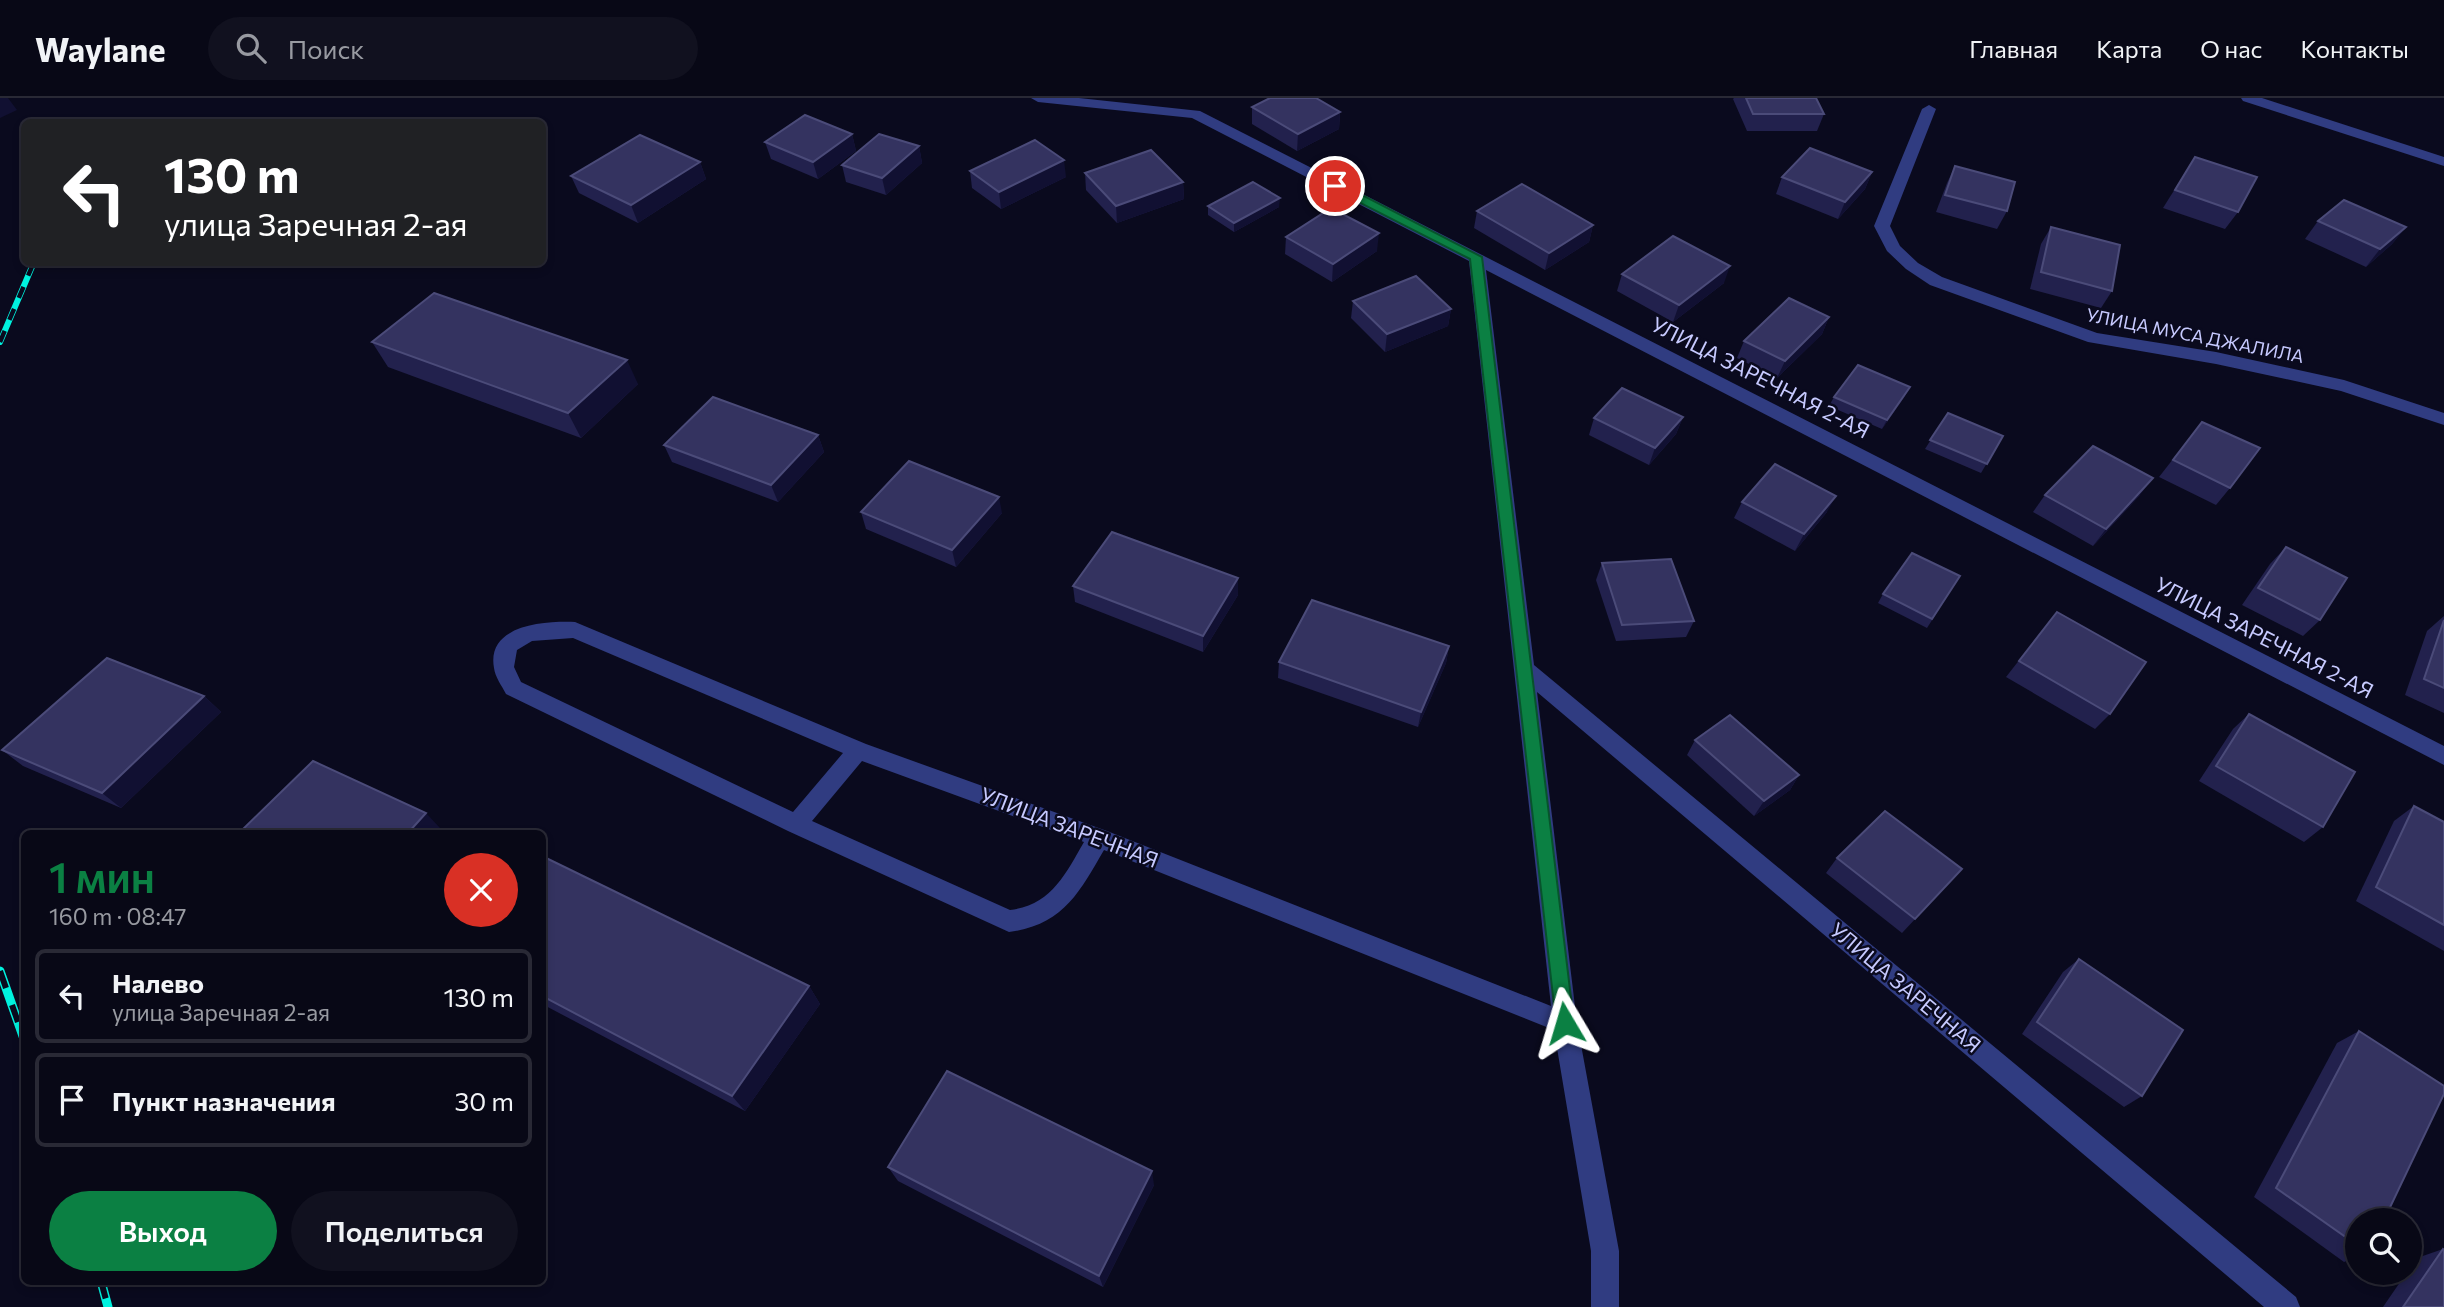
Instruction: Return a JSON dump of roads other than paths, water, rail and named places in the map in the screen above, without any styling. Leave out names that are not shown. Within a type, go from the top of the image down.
[{"type":"street","name":"УЛИЦА ЗАРЕЧНАЯ 2-АЯ","points":[[1038,98],[1195,114],[2444,756]]},
{"type":"street","points":[[2248,98],[2444,162]]},
{"type":"street","name":"УЛИЦА МУСА ДЖАЛИЛА","points":[[1928,109],[1882,226],[1902,257],[1936,281],[2094,338],[2216,358],[2344,386],[2444,419]]},
{"type":"street","points":[[1476,257],[1565,1023],[1605,1251],[1605,1307]]},
{"type":"street","name":"УЛИЦА ЗАРЕЧНАЯ","points":[[796,824],[513,688],[504,667],[506,650],[524,634],[546,629],[575,630],[858,750],[1099,838],[1565,1023]]},
{"type":"street","name":"УЛИЦА ЗАРЕЧНАЯ","points":[[1524,669],[2286,1307]]},
{"type":"street","points":[[858,750],[796,824],[1009,921],[1036,917],[1059,902],[1099,838]]},
{"type":"railway","points":[[0,342],[32,266]]},
{"type":"railway","points":[[0,971],[21,1030]]},
{"type":"railway","points":[[102,1285],[108,1307]]}]
